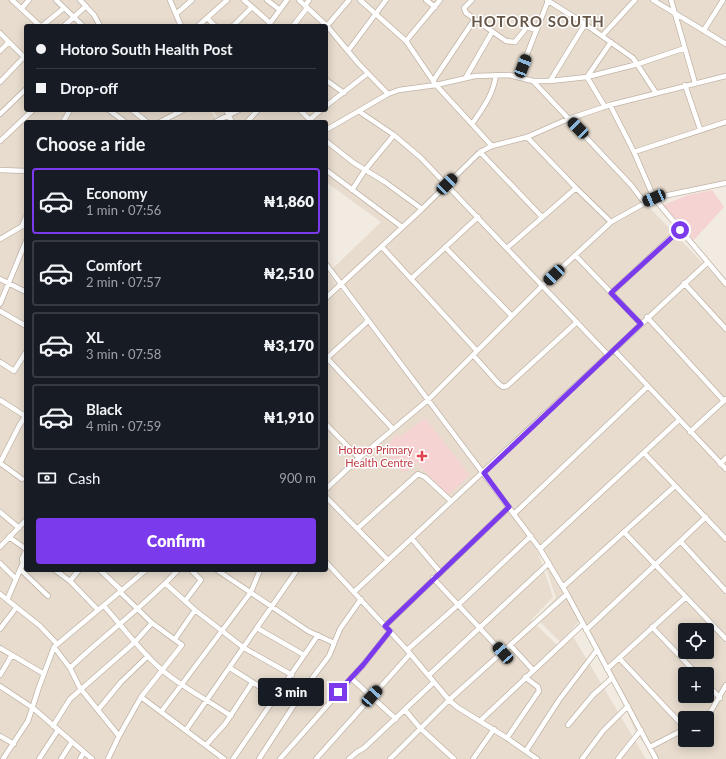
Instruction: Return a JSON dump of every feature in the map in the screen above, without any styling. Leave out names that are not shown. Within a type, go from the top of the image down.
[{"type":"street","points":[[12,0],[39,24]]},
{"type":"street","points":[[22,8],[29,0]]},
{"type":"street","points":[[56,0],[81,24]]},
{"type":"street","points":[[80,0],[99,24]]},
{"type":"street","points":[[170,0],[180,24]]},
{"type":"street","points":[[176,14],[192,0]]},
{"type":"street","points":[[200,24],[227,0]]},
{"type":"street","points":[[244,0],[269,24],[287,0]]},
{"type":"street","points":[[267,0],[280,10]]},
{"type":"street","points":[[298,0],[324,24]]},
{"type":"street","points":[[295,24],[309,0]]},
{"type":"street","points":[[328,24],[349,0]]},
{"type":"street","points":[[360,0],[406,41],[435,83],[492,146]]},
{"type":"street","points":[[348,51],[374,13],[386,0]]},
{"type":"street","points":[[426,0],[435,7]]},
{"type":"street","points":[[406,41],[440,0]]},
{"type":"street","points":[[472,0],[464,11],[474,20],[510,43],[515,42],[527,27],[536,30]]},
{"type":"street","points":[[602,36],[635,0]]},
{"type":"street","points":[[653,0],[726,44]]},
{"type":"street","points":[[672,0],[695,83]]},
{"type":"street","points":[[704,30],[723,0]]},
{"type":"street","points":[[518,77],[548,1],[611,42],[638,64],[656,92]]},
{"type":"street","points":[[66,24],[86,6]]},
{"type":"street","points":[[235,24],[252,7]]},
{"type":"street","points":[[44,24],[64,8]]},
{"type":"street","points":[[207,18],[213,24]]},
{"type":"street","points":[[435,83],[474,20]]},
{"type":"street","points":[[550,81],[585,24]]},
{"type":"street","points":[[328,28],[367,74],[388,94]]},
{"type":"street","points":[[466,77],[492,32]]},
{"type":"street","points":[[0,34],[24,57]]},
{"type":"street","points":[[0,51],[9,42]]},
{"type":"street","points":[[587,77],[611,42]]},
{"type":"street","points":[[328,129],[360,112],[388,94],[399,90],[466,77],[496,75],[518,77],[533,81],[550,81],[587,77],[638,64],[685,48]]},
{"type":"street","points":[[0,82],[24,59]]},
{"type":"street","points":[[328,105],[367,74]]},
{"type":"street","points":[[472,124],[488,102],[494,87],[496,75]]},
{"type":"street","points":[[328,296],[382,247],[480,152],[492,146],[527,137],[568,119],[610,105],[656,92],[726,76]]},
{"type":"street","points":[[587,77],[605,107]]},
{"type":"street","points":[[328,81],[344,93]]},
{"type":"street","points":[[533,81],[631,185],[644,202]]},
{"type":"street","points":[[685,85],[700,129]]},
{"type":"street","points":[[0,114],[24,91]]},
{"type":"street","points":[[610,105],[634,152],[654,198],[706,263],[726,284]]},
{"type":"street","points":[[0,141],[31,112]]},
{"type":"street","points":[[116,112],[123,120]]},
{"type":"street","points":[[134,112],[144,120]]},
{"type":"street","points":[[164,120],[179,112]]},
{"type":"street","points":[[227,112],[231,120]]},
{"type":"street","points":[[219,120],[235,112]]},
{"type":"street","points":[[249,120],[256,112]]},
{"type":"street","points":[[302,112],[309,120]]},
{"type":"street","points":[[311,120],[319,112]]},
{"type":"street","points":[[360,112],[394,135],[421,158],[608,355]]},
{"type":"street","points":[[634,152],[700,129],[726,122]]},
{"type":"street","points":[[352,190],[365,170],[394,135]]},
{"type":"street","points":[[527,137],[611,222]]},
{"type":"street","points":[[328,142],[422,209]]},
{"type":"street","points":[[480,152],[542,217]]},
{"type":"street","points":[[0,170],[24,171]]},
{"type":"street","points":[[328,172],[402,227]]},
{"type":"street","points":[[328,487],[359,458],[428,400],[477,350],[611,222],[644,202],[654,198],[726,183]]},
{"type":"street","points":[[507,248],[576,188]]},
{"type":"street","points":[[411,279],[478,217]]},
{"type":"street","points":[[0,239],[24,225]]},
{"type":"street","points":[[611,293],[680,230]]},
{"type":"street","points":[[0,304],[24,246]]},
{"type":"street","points":[[382,247],[477,350]]},
{"type":"street","points":[[446,247],[512,316]]},
{"type":"street","points":[[575,255],[641,324]]},
{"type":"street","points":[[354,592],[412,539],[451,500],[484,473],[706,263]]},
{"type":"street","points":[[328,267],[515,513],[540,549],[567,594],[656,759]]},
{"type":"street","points":[[0,279],[24,291]]},
{"type":"street","points":[[684,283],[726,330]]},
{"type":"street","points":[[0,311],[24,325]]},
{"type":"street","points":[[648,317],[725,400],[690,432]]},
{"type":"street","points":[[328,357],[368,320]]},
{"type":"street","points":[[473,355],[499,384],[503,387],[507,386],[577,322]]},
{"type":"street","points":[[614,350],[726,469]]},
{"type":"street","points":[[0,362],[14,371],[24,356]]},
{"type":"street","points":[[328,359],[393,429]]},
{"type":"street","points":[[515,513],[648,386]]},
{"type":"street","points":[[0,400],[24,415]]},
{"type":"street","points":[[22,479],[1,460],[24,419]]},
{"type":"street","points":[[540,549],[645,454],[679,420]]},
{"type":"street","points":[[328,426],[359,458]]},
{"type":"street","points":[[645,454],[726,539]]},
{"type":"street","points":[[720,464],[726,458]]},
{"type":"street","points":[[358,528],[418,474],[426,477],[451,500]]},
{"type":"street","points":[[563,587],[675,486]]},
{"type":"street","points":[[328,499],[388,560]]},
{"type":"street","points":[[385,626],[433,578],[509,507]]},
{"type":"street","points":[[0,512],[19,528]]},
{"type":"street","points":[[586,630],[706,517]]},
{"type":"street","points":[[0,547],[24,522]]},
{"type":"street","points":[[624,532],[726,639]]},
{"type":"street","points":[[316,759],[409,652],[531,536]]},
{"type":"street","points":[[9,538],[24,549]]},
{"type":"street","points":[[412,539],[440,572]]},
{"type":"street","points":[[681,542],[726,591]]},
{"type":"street","points":[[7,600],[24,556]]},
{"type":"street","points":[[0,563],[15,578]]},
{"type":"street","points":[[429,675],[549,563]]},
{"type":"street","points":[[328,564],[409,652],[449,700],[457,707],[494,729],[537,759]]},
{"type":"street","points":[[20,569],[48,596]]},
{"type":"street","points":[[58,572],[70,581],[98,610]]},
{"type":"street","points":[[70,581],[77,572]]},
{"type":"street","points":[[102,572],[152,623],[175,639],[181,644],[182,648],[141,698],[119,736],[108,759]]},
{"type":"street","points":[[11,759],[4,757],[28,721],[44,674],[56,645],[144,572]]},
{"type":"street","points":[[70,668],[91,648],[120,625],[166,584],[176,572]]},
{"type":"street","points":[[185,601],[201,580],[193,572]]},
{"type":"street","points":[[221,572],[270,607],[318,636],[334,643]]},
{"type":"street","points":[[161,712],[251,592],[259,572]]},
{"type":"street","points":[[186,730],[244,648],[270,607],[296,572]]},
{"type":"street","points":[[433,578],[459,604],[503,653]]},
{"type":"street","points":[[166,584],[222,632],[244,648],[292,675]]},
{"type":"street","points":[[0,594],[40,626],[56,645],[80,688],[119,736]]},
{"type":"street","points":[[390,759],[449,700],[511,646],[567,594]]},
{"type":"street","points":[[608,669],[686,597]]},
{"type":"street","points":[[262,758],[306,685],[329,656],[340,629],[361,599]]},
{"type":"street","points":[[104,606],[134,642],[163,670],[182,685],[207,699],[231,716]]},
{"type":"street","points":[[0,629],[16,608]]},
{"type":"street","points":[[175,639],[196,610]]},
{"type":"street","points":[[53,726],[70,699],[80,688],[134,642],[152,623]]},
{"type":"street","points":[[480,721],[583,624]]},
{"type":"street","points":[[652,627],[690,667]]},
{"type":"street","points":[[257,628],[304,656]]},
{"type":"street","points":[[280,759],[390,631]]},
{"type":"street","points":[[233,759],[318,636]]},
{"type":"street","points":[[511,646],[533,670]]},
{"type":"street","points":[[0,648],[44,674]]},
{"type":"street","points":[[526,751],[559,700],[597,650]]},
{"type":"street","points":[[0,675],[12,655]]},
{"type":"street","points":[[98,710],[121,682],[148,656]]},
{"type":"street","points":[[619,658],[678,721]]},
{"type":"street","points":[[230,668],[276,697]]},
{"type":"street","points":[[507,738],[539,691],[538,687],[525,677]]},
{"type":"street","points":[[351,678],[396,719]]},
{"type":"street","points":[[568,725],[593,694],[612,678]]},
{"type":"street","points":[[349,759],[364,748],[434,682]]},
{"type":"street","points":[[206,745],[231,716],[252,683]]},
{"type":"street","points":[[0,686],[33,708],[92,759]]},
{"type":"street","points":[[710,711],[720,698],[726,686]]},
{"type":"street","points":[[714,692],[720,698]]},
{"type":"street","points":[[141,698],[224,759]]},
{"type":"street","points":[[582,759],[603,731],[628,706]]},
{"type":"street","points":[[405,710],[420,728],[454,759]]},
{"type":"street","points":[[476,758],[494,729]]},
{"type":"street","points":[[40,759],[58,730]]},
{"type":"street","points":[[618,759],[641,730]]},
{"type":"street","points":[[650,747],[678,732]]},
{"type":"street","points":[[0,736],[14,744]]},
{"type":"street","points":[[61,759],[72,742]]},
{"type":"street","points":[[80,759],[84,752]]},
{"type":"shaded area","points":[[0,0],[168,0],[179,24],[24,24],[24,112],[210,112],[216,120],[24,120],[24,572],[328,572],[328,274],[499,495],[538,552],[553,597],[531,620],[559,647],[574,638],[646,759],[0,759]]},
{"type":"shaded area","points":[[171,0],[726,0],[726,182],[642,200],[726,287],[726,759],[656,759],[636,733],[612,678],[579,621],[561,643],[536,618],[556,598],[540,549],[329,272],[381,222],[328,183],[328,120],[220,120],[214,112],[328,112],[328,24],[183,24]]},
{"type":"shaded area","points":[[712,190],[724,207],[694,240],[663,205],[688,195]]},
{"type":"shaded area","name":"Hotoro Primary Health Centre","points":[[425,418],[470,475],[448,495],[417,463],[404,473],[382,449],[393,440],[397,434],[400,437]]},
{"type":"place","name":"Hotoro Primary Health Centre","points":[[422,456]]},
{"type":"district","name":"HOTORO SOUTH","points":[[538,22]]},
{"type":"route","points":[[338,692],[363,665],[390,631],[385,626],[433,578],[509,507],[484,473],[641,324],[611,293],[680,230]]}]
